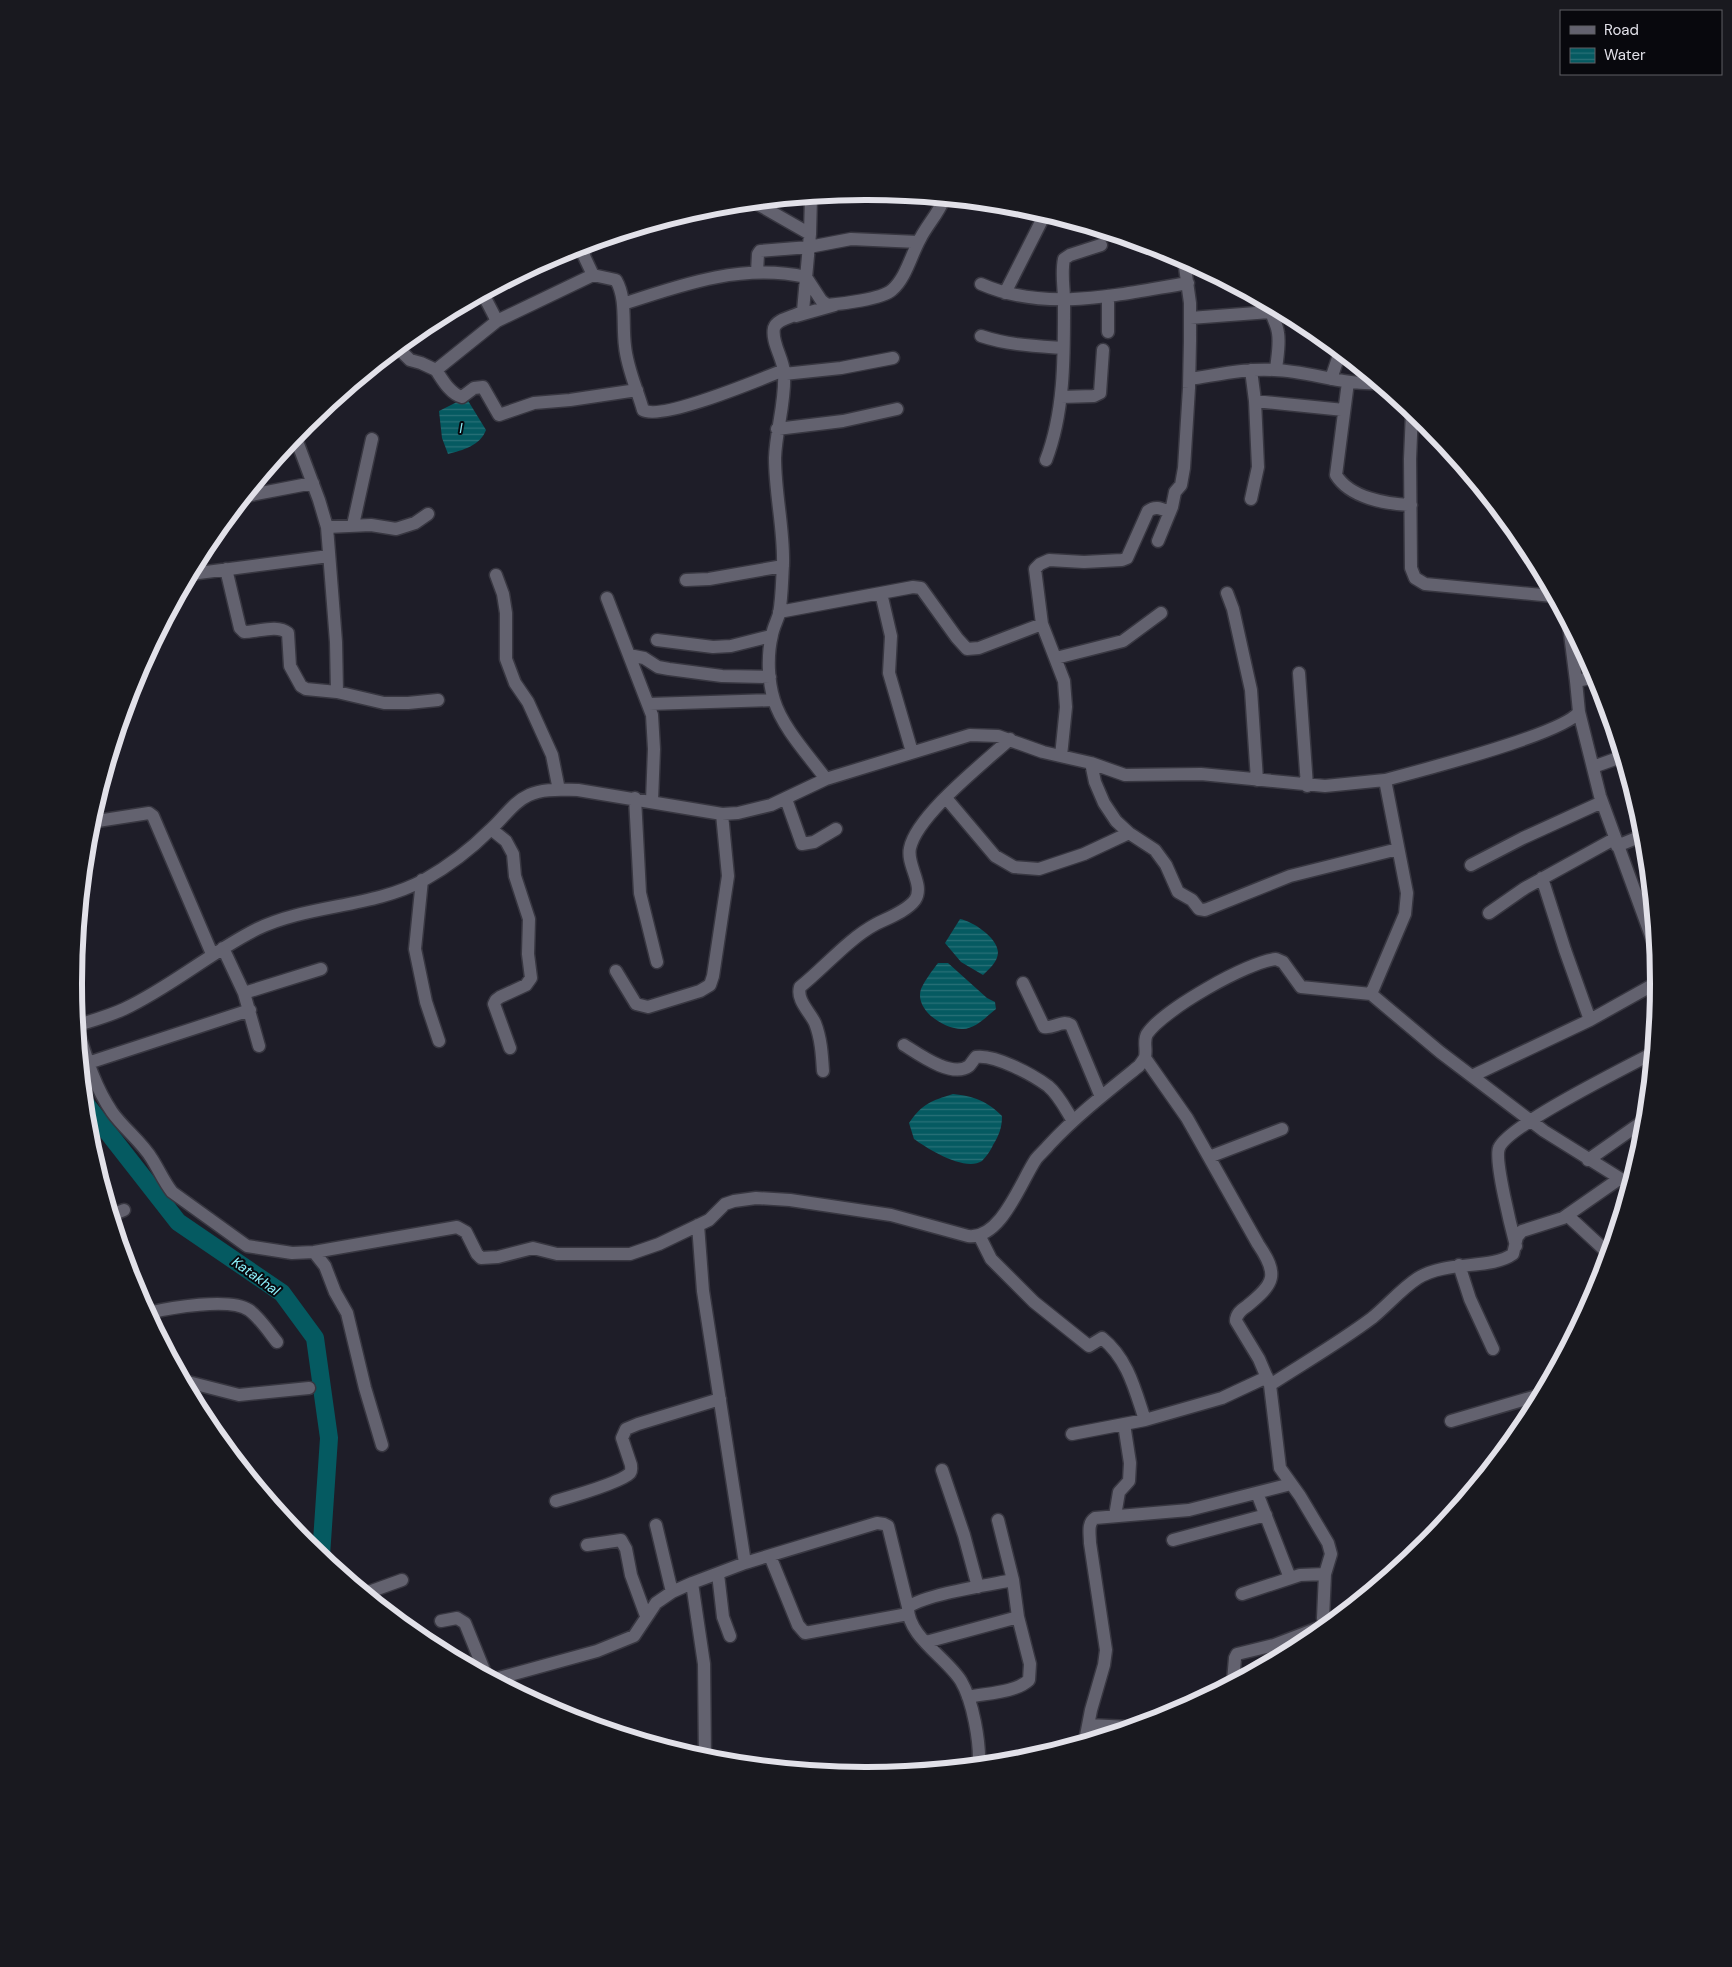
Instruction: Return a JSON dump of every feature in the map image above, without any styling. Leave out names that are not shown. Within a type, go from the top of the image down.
[{"type":"street","points":[[796,316],[803,311],[804,304],[811,202]]},
{"type":"street","points":[[826,779],[786,725],[774,700],[770,677],[771,636],[779,612],[783,542],[776,490],[775,457],[777,429],[783,406],[784,372],[774,335],[774,327],[778,322],[796,316],[892,290],[902,276],[918,242],[936,216],[941,204]]},
{"type":"street","points":[[763,207],[810,234]]},
{"type":"street","points":[[1005,293],[1042,220]]},
{"type":"street","points":[[757,272],[758,254],[760,251],[808,247],[851,239],[918,242]]},
{"type":"street","points":[[1046,460],[1055,434],[1061,397],[1064,300],[1062,268],[1064,260],[1070,255],[1101,245]]},
{"type":"street","points":[[584,253],[593,275]]},
{"type":"street","points":[[1158,540],[1170,512],[1175,492],[1181,484],[1184,468],[1190,379],[1190,318],[1186,269]]},
{"type":"street","points":[[623,304],[717,276],[757,272],[788,273],[806,277],[821,300],[827,305],[838,304]]},
{"type":"street","points":[[436,370],[497,321],[593,275],[616,280],[621,288],[628,364],[644,410],[648,413],[661,412],[698,402],[784,372],[841,368],[893,358]]},
{"type":"street","points":[[981,284],[1005,293],[1038,299],[1064,300],[1108,296],[1188,283]]},
{"type":"street","points":[[1108,296],[1108,332]]},
{"type":"street","points":[[486,299],[497,321]]},
{"type":"street","points":[[1190,318],[1265,310]]},
{"type":"street","points":[[1272,314],[1278,332],[1279,346],[1276,370]]},
{"type":"street","points":[[981,336],[1002,343],[1022,346],[1063,348]]},
{"type":"street","points":[[1061,397],[1094,396],[1100,393],[1103,350]]},
{"type":"street","points":[[402,352],[410,360],[436,370],[446,385],[458,396],[462,397],[474,388],[483,387],[499,415],[534,403],[638,390]]},
{"type":"street","points":[[1331,379],[1338,358]]},
{"type":"street","points":[[1190,379],[1251,370],[1276,370],[1348,382],[1369,383]]},
{"type":"street","points":[[1251,370],[1255,401],[1258,467],[1251,499]]},
{"type":"street","points":[[1348,382],[1335,470],[1340,481],[1362,495],[1379,502],[1410,506]]},
{"type":"street","points":[[1255,401],[1344,410]]},
{"type":"street","points":[[777,429],[843,421],[897,410]]},
{"type":"street","points":[[1412,421],[1410,506],[1411,568],[1414,578],[1434,586],[1547,595]]},
{"type":"street","points":[[353,525],[372,439]]},
{"type":"street","points":[[298,444],[327,526],[338,692]]},
{"type":"street","points":[[255,494],[313,482]]},
{"type":"street","points":[[1061,756],[1066,707],[1064,680],[1042,624],[1035,570],[1040,564],[1049,560],[1084,562],[1122,560],[1127,558],[1148,511],[1158,507],[1170,512]]},
{"type":"street","points":[[327,526],[371,525],[396,529],[415,523],[428,514]]},
{"type":"street","points":[[199,573],[329,556]]},
{"type":"street","points":[[686,580],[709,579],[782,566]]},
{"type":"street","points":[[226,569],[240,628],[244,632],[276,628],[288,633],[290,666],[301,686],[306,689],[338,692],[384,702],[408,704],[438,700]]},
{"type":"street","points":[[496,575],[503,594],[506,613],[506,659],[515,683],[528,702],[552,755],[559,790]]},
{"type":"street","points":[[779,612],[913,587],[921,588],[956,638],[967,649],[972,650],[1042,624]]},
{"type":"street","points":[[1227,593],[1233,609],[1251,690],[1257,780]]},
{"type":"street","points":[[880,594],[892,636],[889,672],[912,752]]},
{"type":"street","points":[[607,598],[649,704],[654,729],[652,802]]},
{"type":"street","points":[[1056,658],[1123,641],[1161,613]]},
{"type":"street","points":[[657,640],[713,647],[731,646],[771,636]]},
{"type":"street","points":[[1571,641],[1579,712],[1602,802],[1647,926]]},
{"type":"street","points":[[629,655],[644,658],[658,667],[669,669],[722,676],[770,677]]},
{"type":"street","points":[[1299,673],[1306,786]]},
{"type":"street","points":[[1576,681],[1588,679]]},
{"type":"street","points":[[649,704],[774,700]]},
{"type":"street","points":[[84,1023],[126,1008],[217,951],[258,929],[285,919],[332,906],[386,895],[422,880],[471,847],[512,807],[528,795],[536,792],[578,790],[722,814],[738,813],[786,799],[826,779],[970,735],[986,735],[1010,739],[1035,749],[1090,763],[1125,775],[1201,774],[1306,786],[1335,786],[1385,780],[1512,744],[1571,720],[1579,712]]},
{"type":"street","points":[[823,1070],[818,1032],[815,1022],[800,998],[798,992],[800,987],[866,930],[904,909],[914,901],[918,892],[910,858],[913,839],[946,798],[1010,739]]},
{"type":"street","points":[[1593,767],[1616,759]]},
{"type":"street","points":[[1090,763],[1095,782],[1104,803],[1116,821],[1129,833],[1155,850],[1166,865],[1178,892],[1192,900],[1199,909],[1205,910],[1290,876],[1398,849]]},
{"type":"street","points":[[1371,994],[1405,914],[1407,893],[1385,780]]},
{"type":"street","points":[[635,798],[640,893],[657,962]]},
{"type":"street","points":[[946,798],[995,856],[1014,867],[1039,869],[1084,854],[1129,833]]},
{"type":"street","points":[[786,799],[802,844],[814,842],[836,829]]},
{"type":"street","points":[[1471,865],[1523,838],[1602,802]]},
{"type":"street","points":[[100,821],[149,813],[153,816],[217,951],[244,993],[259,1046]]},
{"type":"street","points":[[616,971],[636,1004],[642,1007],[648,1007],[700,991],[710,985],[728,876],[722,814]]},
{"type":"street","points":[[491,829],[506,841],[513,854],[515,876],[529,919],[528,954],[531,978],[526,985],[500,997],[494,1004],[510,1048]]},
{"type":"street","points":[[1490,913],[1542,878],[1616,842],[1635,837]]},
{"type":"street","points":[[1542,878],[1564,950],[1590,1020]]},
{"type":"street","points":[[422,880],[415,949],[426,1002],[439,1041]]},
{"type":"street","points":[[1072,1434],[1145,1420],[1222,1398],[1269,1381],[1371,1318],[1418,1278],[1436,1270],[1459,1265],[1506,1259],[1513,1254],[1517,1237],[1522,1231],[1567,1215],[1624,1181],[1588,1160],[1530,1120],[1472,1076],[1371,994],[1301,987],[1283,962],[1270,959],[1236,971],[1180,1006],[1153,1026],[1145,1037],[1145,1058],[1187,1118],[1258,1244],[1270,1261],[1271,1281],[1255,1299],[1239,1312],[1236,1321],[1259,1358],[1269,1381],[1280,1468],[1328,1542],[1331,1554],[1325,1574],[1323,1619]]},
{"type":"street","points":[[244,993],[320,969]]},
{"type":"street","points":[[1023,983],[1044,1027],[1048,1028],[1062,1023],[1067,1023],[1070,1026],[1101,1097]]},
{"type":"street","points":[[1472,1076],[1590,1020],[1650,987]]},
{"type":"street","points":[[88,1064],[250,1010]]},
{"type":"street","points":[[904,1045],[939,1066],[963,1068],[969,1066],[976,1057],[983,1056],[1016,1068],[1048,1086],[1073,1121]]},
{"type":"street","points":[[1516,1246],[1509,1222],[1498,1150],[1504,1141],[1530,1120],[1646,1057]]},
{"type":"street","points":[[86,1058],[100,1093],[112,1112],[153,1160],[164,1182],[172,1192],[186,1204],[247,1246],[292,1253],[314,1252],[457,1227],[466,1232],[481,1258],[498,1257],[533,1248],[557,1254],[630,1254],[659,1244],[709,1220],[725,1204],[756,1198],[782,1199],[891,1214],[968,1236],[979,1235],[992,1228],[1018,1195],[1037,1158],[1073,1121],[1139,1066],[1145,1058]]},
{"type":"street","points":[[1588,1160],[1636,1127]]},
{"type":"street","points":[[1209,1157],[1282,1129]]},
{"type":"street","points":[[1567,1215],[1603,1248]]},
{"type":"street","points":[[698,1225],[703,1291],[745,1563]]},
{"type":"street","points":[[979,1235],[991,1259],[1034,1302],[1089,1346],[1102,1338],[1112,1346],[1130,1373],[1145,1420]]},
{"type":"street","points":[[314,1252],[325,1266],[335,1292],[347,1313],[365,1388],[382,1445]]},
{"type":"street","points":[[1459,1265],[1470,1299],[1493,1348]]},
{"type":"street","points":[[155,1311],[169,1308],[229,1303],[249,1310],[277,1342]]},
{"type":"street","points":[[192,1383],[239,1396],[309,1388]]},
{"type":"street","points":[[556,1502],[618,1480],[629,1474],[631,1465],[622,1438],[626,1429],[720,1399]]},
{"type":"street","points":[[1451,1421],[1530,1399]]},
{"type":"street","points":[[1115,1516],[1119,1492],[1129,1481],[1130,1463],[1124,1424]]},
{"type":"street","points":[[942,1470],[964,1535],[978,1587]]},
{"type":"street","points":[[1086,1735],[1106,1650],[1090,1543],[1090,1525],[1092,1520],[1115,1516],[1189,1510],[1291,1484]]},
{"type":"street","points":[[1257,1493],[1290,1578]]},
{"type":"street","points":[[1172,1540],[1266,1515]]},
{"type":"street","points":[[968,1697],[1009,1689],[1025,1684],[1029,1680],[1030,1664],[1018,1617],[1012,1580],[998,1520]]},
{"type":"street","points":[[502,1677],[596,1651],[634,1636],[656,1604],[672,1592],[692,1583],[745,1563],[864,1527],[884,1524],[888,1526],[890,1532],[914,1628],[961,1681],[968,1697],[979,1758]]},
{"type":"street","points":[[656,1525],[672,1592]]},
{"type":"street","points":[[587,1545],[620,1540],[624,1544],[631,1575],[646,1616]]},
{"type":"street","points":[[770,1556],[798,1626],[805,1633],[908,1610],[914,1602],[1012,1580]]},
{"type":"street","points":[[718,1574],[723,1617],[730,1636]]},
{"type":"street","points":[[1242,1594],[1300,1575],[1325,1574]]},
{"type":"street","points":[[372,1591],[402,1580]]},
{"type":"street","points":[[692,1583],[704,1664],[705,1750]]},
{"type":"street","points":[[926,1642],[1018,1617]]},
{"type":"street","points":[[441,1622],[457,1618],[462,1619],[483,1667]]},
{"type":"street","points":[[1234,1675],[1237,1654],[1274,1645],[1300,1635]]},
{"type":"street","points":[[1088,1725],[1112,1727]]},
{"type":"water","name":"I","points":[[467,399],[486,430],[475,444],[448,454],[442,438],[439,411]]},
{"type":"water","points":[[960,919],[971,923],[989,935],[997,946],[996,959],[983,975],[961,962],[945,943]]},
{"type":"water","points":[[938,963],[948,963],[987,998],[995,1002],[996,1009],[981,1022],[963,1029],[948,1026],[933,1017],[926,1011],[920,997],[921,989]]},
{"type":"water","points":[[953,1094],[980,1100],[1002,1116],[998,1135],[990,1151],[982,1161],[975,1164],[966,1164],[947,1158],[914,1139],[909,1123],[914,1116],[928,1104]]},
{"type":"waterway","name":"Katakhal","points":[[94,1115],[178,1222],[282,1293],[315,1338],[329,1438],[322,1547]]}]
